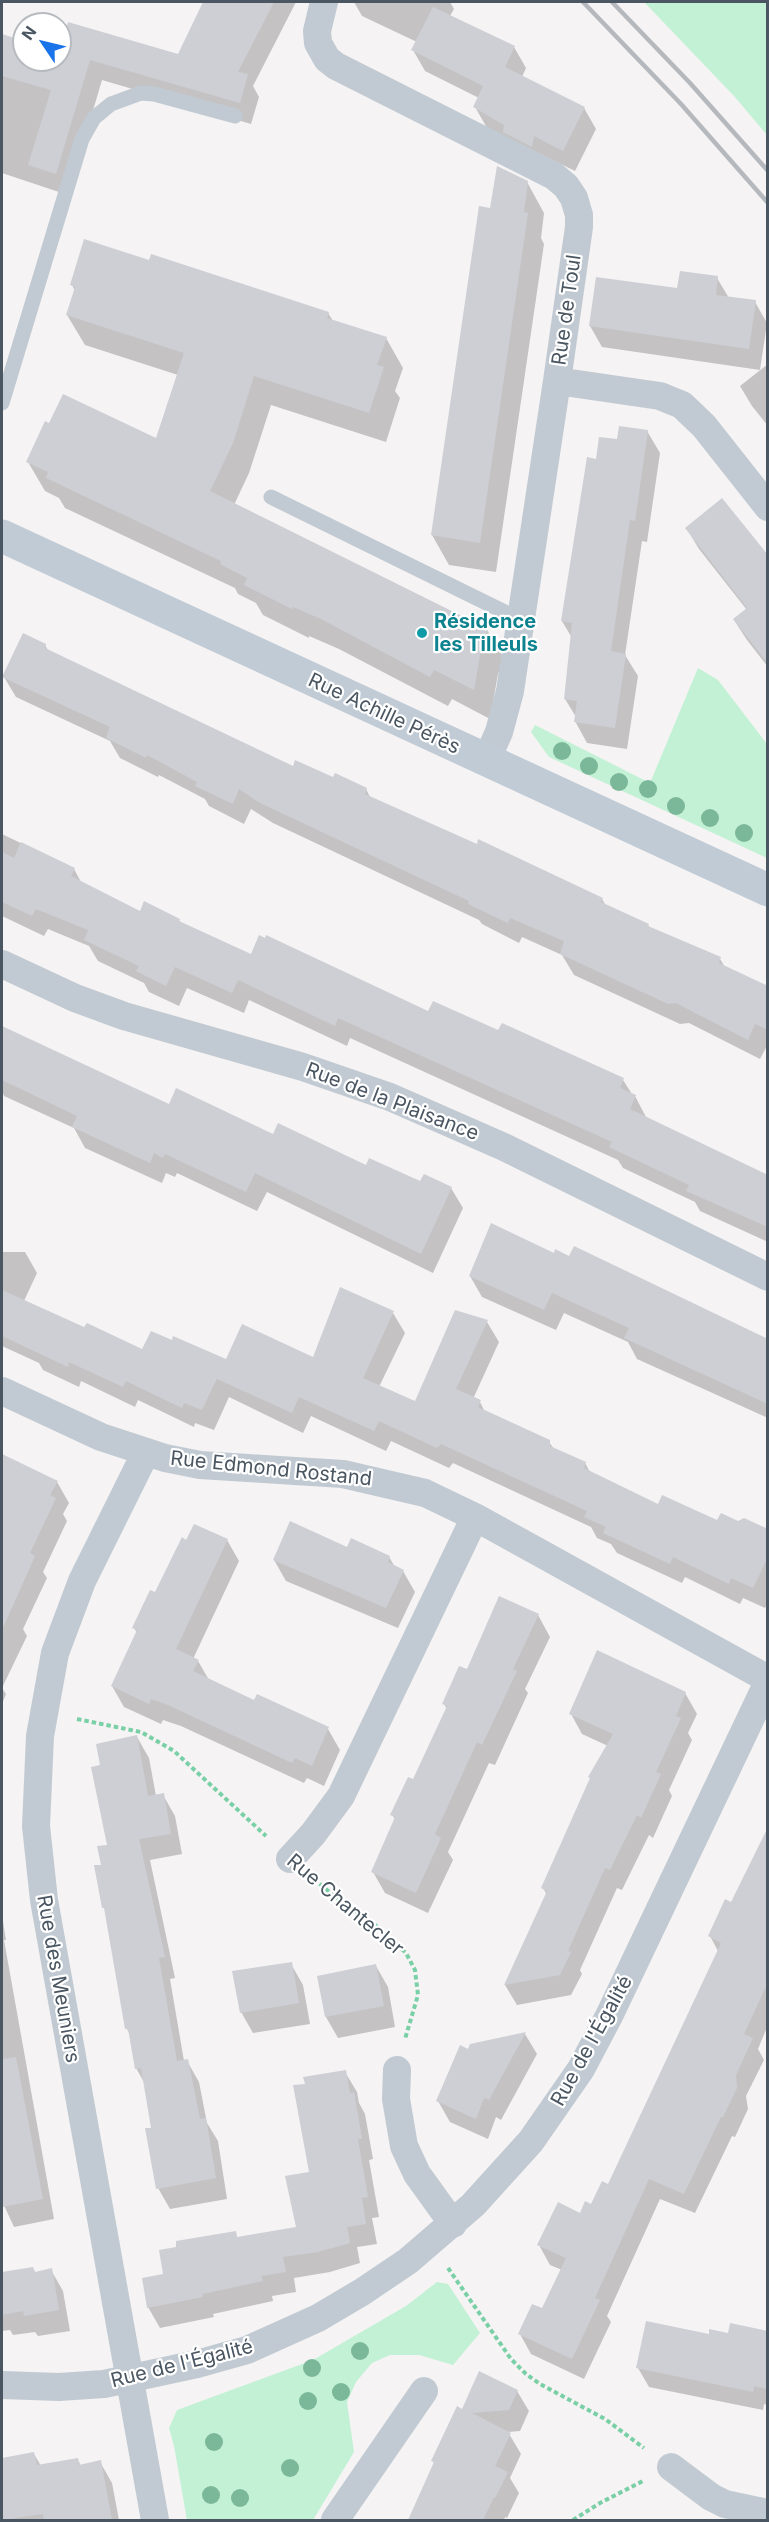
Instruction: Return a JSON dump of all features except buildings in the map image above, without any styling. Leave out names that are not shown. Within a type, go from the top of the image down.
[{"type":"street","name":"Rue de Toul","points":[[324,2],[317,31],[318,43],[327,59],[336,66],[554,176],[566,186],[574,198],[579,215],[557,381],[506,709],[486,761]]},
{"type":"street","points":[[557,381],[660,396],[682,405],[704,426],[768,507]]},
{"type":"street","name":"Rue Achille Pérès","points":[[2,536],[768,890]]},
{"type":"street","name":"Rue de la Plaisance","points":[[2,964],[75,998],[124,1016],[303,1067],[390,1097],[504,1147],[768,1277]]},
{"type":"street","name":"Rue Edmond Rostand","points":[[2,1392],[101,1437],[146,1452],[200,1465],[326,1473],[369,1479],[424,1493],[475,1517],[768,1681]]},
{"type":"street","name":"Rue des Meuniers","points":[[146,1452],[74,1600],[55,1653],[43,1715],[36,1790],[40,1876],[155,2520]]},
{"type":"street","points":[[290,1859],[318,1828],[341,1797],[475,1517]]},
{"type":"street","name":"Rue de l'Égalité","points":[[2,2385],[81,2386],[129,2379],[223,2358],[273,2339],[340,2306],[408,2261],[453,2224],[512,2165],[549,2118],[581,2069],[609,2016],[768,1681]]},
{"type":"street","points":[[397,2070],[396,2099],[404,2146],[417,2175],[453,2224]]},
{"type":"street","points":[[335,2520],[424,2391]]},
{"type":"street","points":[[671,2468],[711,2498],[768,2514]]},
{"type":"lane","points":[[2,403],[82,140],[94,118],[111,104],[141,93],[154,94],[235,116]]},
{"type":"lane","points":[[271,497],[521,620]]},
{"type":"path","name":"Rue Chantecler","points":[[43,1715],[97,1721],[135,1730],[174,1751],[196,1769],[290,1859],[340,1901],[392,1938],[406,1953],[415,1970],[418,1995],[397,2070]]},
{"type":"path","points":[[430,2243],[511,2359],[526,2374],[605,2419],[671,2468],[600,2502],[573,2520]]},
{"type":"green space","points":[[644,2],[767,2],[767,135],[734,96]]},
{"type":"green space","points":[[698,668],[718,680],[767,744],[767,858],[549,757],[531,732],[535,725],[650,783]]},
{"type":"green space","points":[[437,2282],[448,2284],[480,2333],[453,2365],[419,2355],[390,2355],[372,2363],[356,2382],[347,2402],[354,2452],[313,2520],[187,2520],[169,2428],[177,2410],[313,2360],[406,2306]]},
{"type":"railway","points":[[583,2],[681,104],[768,203]]},
{"type":"railway","points":[[612,2],[690,83],[768,171]]},
{"type":"place","name":"Résidence les Tilleuls","points":[[422,633]]}]
